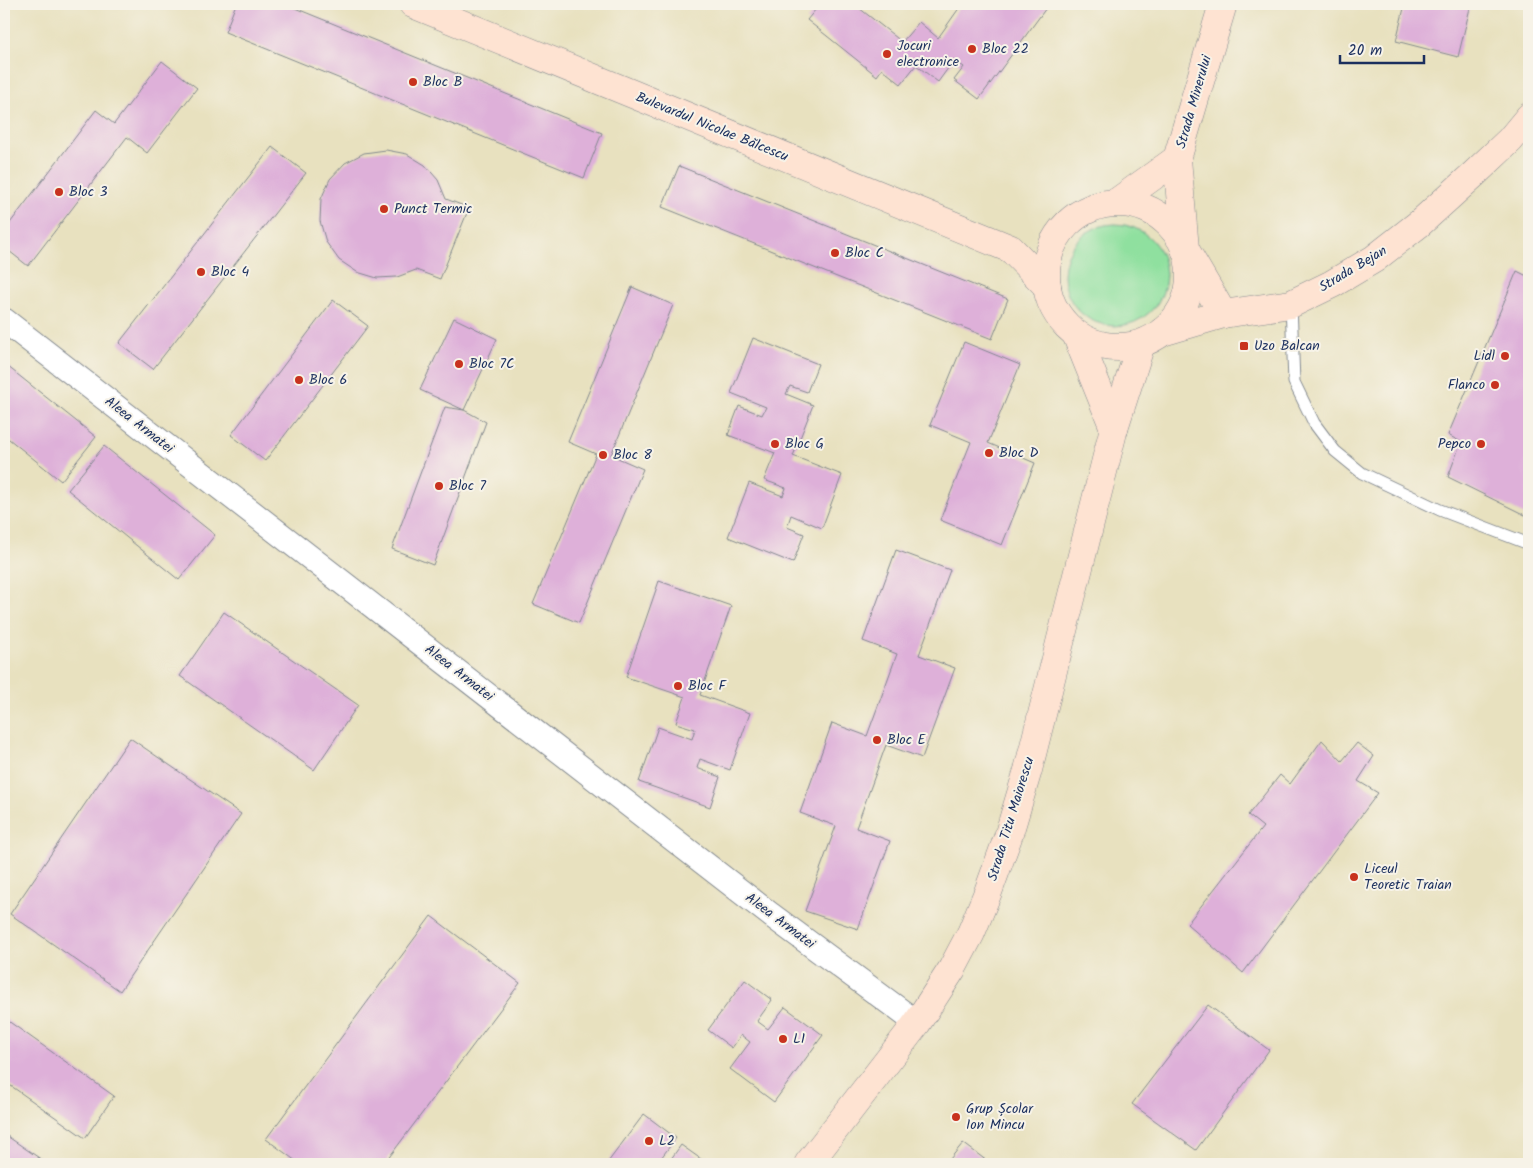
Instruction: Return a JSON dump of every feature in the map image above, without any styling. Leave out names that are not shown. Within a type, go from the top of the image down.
[{"type":"main road","name":"Bulevardul Nicolae Bălcescu","points":[[413,4],[1011,249]]},
{"type":"main road","name":"Strada Minerului","points":[[1117,202],[1177,159],[1223,4]]},
{"type":"main road","name":"Strada Bejan","points":[[1152,338],[1223,314],[1291,304],[1332,284],[1382,253],[1420,223],[1510,140],[1529,117]]},
{"type":"main road","points":[[1177,159],[1186,249],[1190,275],[1188,294],[1180,313],[1152,338],[1128,347],[1107,346],[1076,334],[1065,324],[1050,300],[1045,273],[1051,247],[1066,224],[1076,215],[1089,208],[1117,202],[1142,206],[1164,218],[1176,232],[1186,249],[1223,314]]},
{"type":"main road","points":[[1047,286],[1011,249],[1066,224]]},
{"type":"main road","points":[[1076,334],[1114,428]]},
{"type":"main road","points":[[1114,428],[1152,338]]},
{"type":"main road","name":"Strada Titu Maiorescu","points":[[808,1164],[917,1023],[952,969],[971,933],[1008,837],[1028,770],[1114,428]]},
{"type":"street","name":"Aleea Armatei","points":[[4,320],[771,915],[917,1023]]},
{"type":"lane","points":[[1291,304],[1294,382],[1314,423],[1335,451],[1362,473],[1440,510],[1529,544]]},
{"type":"green space","points":[[1115,224],[1135,227],[1144,232],[1158,246],[1163,255],[1166,275],[1163,295],[1158,304],[1144,318],[1135,323],[1115,326],[1095,323],[1086,318],[1072,304],[1067,295],[1064,275],[1067,255],[1072,246],[1086,232],[1095,227]]},
{"type":"building","name":"Bloc B","points":[[236,4],[285,4],[602,133],[584,178],[225,32]]},
{"type":"building","points":[[820,4],[854,4],[902,42],[919,22],[938,38],[962,4],[1049,4],[979,99],[954,80],[964,67],[954,60],[938,82],[916,65],[901,84],[882,69],[877,76],[807,20]]},
{"type":"building","points":[[1405,4],[1471,4],[1458,57],[1396,41]]},
{"type":"building","name":"Bloc 3","points":[[162,61],[197,88],[147,153],[127,137],[28,266],[4,247],[4,231],[96,110],[114,124]]},
{"type":"building","name":"Bloc 4","points":[[272,147],[306,173],[153,369],[119,343]]},
{"type":"building","name":"Punct Termic","points":[[386,150],[407,154],[425,165],[438,180],[446,199],[469,208],[440,279],[416,270],[397,277],[377,278],[357,272],[339,260],[326,242],[320,221],[321,199],[330,179],[345,163],[364,153]]},
{"type":"building","name":"Bloc C","points":[[679,166],[1008,299],[992,339],[662,207]]},
{"type":"building","name":"Lidl","points":[[1517,271],[1529,277],[1529,517],[1448,477],[1461,442],[1448,435]]},
{"type":"building","name":"Bloc 8","points":[[632,287],[673,305],[611,455],[643,469],[579,623],[533,604],[596,454],[568,442]]},
{"type":"building","name":"Bloc 6","points":[[333,300],[368,326],[265,461],[231,435]]},
{"type":"building","name":"Bloc 7C","points":[[454,318],[497,339],[464,410],[420,390]]},
{"type":"building","name":"Bloc G","points":[[753,338],[818,364],[807,392],[790,386],[786,394],[813,405],[793,456],[842,475],[822,528],[791,515],[787,527],[804,534],[793,563],[728,537],[749,483],[783,496],[786,488],[764,480],[775,453],[728,435],[739,406],[762,415],[766,407],[731,393]]},
{"type":"building","name":"Bloc D","points":[[964,342],[1020,365],[988,443],[1035,463],[1002,545],[940,520],[971,442],[930,425]]},
{"type":"building","points":[[7,366],[96,437],[61,481],[4,435],[4,369]]},
{"type":"building","name":"Bloc 7","points":[[445,407],[464,410],[486,422],[433,565],[392,549]]},
{"type":"building","points":[[104,446],[215,535],[179,580],[68,490]]},
{"type":"building","name":"Bloc E","points":[[896,550],[950,570],[919,655],[955,668],[922,758],[886,745],[856,828],[890,841],[858,929],[805,911],[836,826],[800,813],[832,723],[867,736],[897,654],[863,641]]},
{"type":"building","name":"Bloc F","points":[[659,581],[731,606],[700,695],[750,713],[730,770],[700,759],[697,768],[720,777],[710,807],[639,782],[658,727],[692,739],[695,729],[676,723],[685,697],[626,677]]},
{"type":"building","points":[[224,612],[358,705],[314,770],[180,676]]},
{"type":"building","points":[[130,738],[241,814],[120,991],[10,914]]},
{"type":"building","points":[[1322,740],[1342,761],[1357,743],[1374,756],[1358,781],[1378,793],[1243,973],[1187,924],[1263,827],[1248,815],[1280,775],[1290,784]]},
{"type":"building","points":[[431,916],[520,983],[384,1164],[300,1164],[266,1139]]},
{"type":"building","name":"L1","points":[[745,980],[772,1000],[757,1021],[768,1029],[785,1007],[823,1035],[774,1102],[730,1069],[750,1042],[741,1035],[732,1048],[708,1030]]},
{"type":"building","points":[[1208,1005],[1269,1050],[1196,1150],[1132,1104]]},
{"type":"building","points":[[4,1018],[114,1096],[85,1138],[4,1081]]},
{"type":"building","name":"L2","points":[[644,1114],[676,1138],[661,1158],[668,1163],[681,1145],[708,1164],[611,1164],[608,1162]]},
{"type":"building","points":[[4,1134],[48,1164],[4,1164]]},
{"type":"building","points":[[963,1143],[991,1164],[946,1164]]},
{"type":"place","name":"Bloc 22","points":[[972,49]]},
{"type":"place","name":"Jocuri electronice","points":[[887,54]]},
{"type":"place","name":"Bloc B","points":[[413,82]]},
{"type":"place","name":"Bloc 3","points":[[59,192]]},
{"type":"place","name":"Punct Termic","points":[[384,209]]},
{"type":"place","name":"Bloc C","points":[[835,253]]},
{"type":"place","name":"Bloc 4","points":[[201,272]]},
{"type":"place","name":"Uzo Balcan","points":[[1244,346]]},
{"type":"place","name":"Lidl","points":[[1505,356]]},
{"type":"place","name":"Bloc 7C","points":[[459,364]]},
{"type":"place","name":"Bloc 6","points":[[299,380]]},
{"type":"place","name":"Flanco","points":[[1495,385]]},
{"type":"place","name":"Bloc G","points":[[775,444]]},
{"type":"place","name":"Pepco","points":[[1481,444]]},
{"type":"place","name":"Bloc D","points":[[989,453]]},
{"type":"place","name":"Bloc 8","points":[[603,455]]},
{"type":"place","name":"Bloc 7","points":[[439,486]]},
{"type":"place","name":"Bloc F","points":[[678,686]]},
{"type":"place","name":"Bloc E","points":[[877,740]]},
{"type":"place","name":"Liceul Teoretic Traian","points":[[1354,877]]},
{"type":"place","name":"L1","points":[[783,1039]]},
{"type":"place","name":"Grup Școlar Ion Mincu","points":[[956,1117]]},
{"type":"place","name":"L2","points":[[649,1141]]}]
